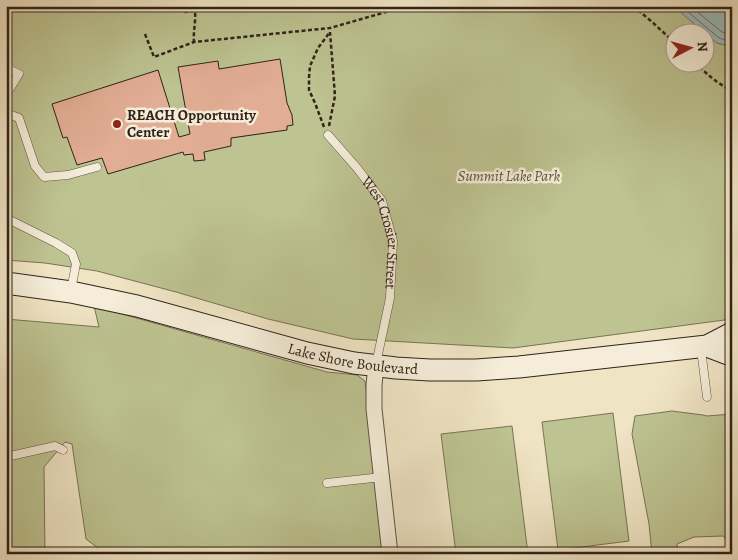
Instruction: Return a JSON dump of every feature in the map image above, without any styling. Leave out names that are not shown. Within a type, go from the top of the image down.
[{"type":"main road","name":"Lake Shore Boulevard","points":[[6,283],[71,292],[138,306],[307,353],[344,361],[376,366],[430,370],[476,370],[519,367],[704,346],[732,333]]},
{"type":"main road","name":"Lake Shore Boulevard","points":[[704,346],[728,354],[732,353]]},
{"type":"street","name":"West Crosier Street","points":[[376,366],[374,409],[390,554]]},
{"type":"lane","points":[[6,68],[18,74],[6,95]]},
{"type":"lane","points":[[6,113],[20,118],[35,166],[44,177],[68,175],[97,167]]},
{"type":"lane","name":"West Crosier Street","points":[[328,135],[357,168],[382,201],[393,241],[390,298],[376,366]]},
{"type":"lane","points":[[6,218],[72,253],[76,264],[71,292]]},
{"type":"lane","points":[[704,346],[707,397]]},
{"type":"lane","points":[[6,457],[55,446],[63,450]]},
{"type":"lane","points":[[327,483],[382,477]]},
{"type":"path","points":[[181,6],[185,12],[195,11],[194,42]]},
{"type":"path","points":[[145,34],[154,57],[194,42],[330,30],[407,6]]},
{"type":"path","points":[[633,6],[666,34]]},
{"type":"path","points":[[328,135],[335,96],[330,30]]},
{"type":"path","points":[[328,135],[309,90],[309,77],[310,66],[318,48],[330,30]]},
{"type":"path","points":[[704,72],[710,78],[732,90]]},
{"type":"green space","name":"Summit Lake Park","points":[[6,6],[673,6],[693,22],[666,22],[666,72],[716,72],[716,42],[732,47],[732,319],[513,348],[353,339],[268,319],[97,271],[45,263],[6,260]]},
{"type":"green space","points":[[94,306],[327,372],[357,375],[365,381],[384,554],[106,554],[86,539],[72,444],[65,442],[44,467],[45,554],[6,554],[6,319],[99,327]]},
{"type":"green space","points":[[672,411],[707,416],[732,414],[732,544],[723,536],[694,537],[677,544],[678,554],[652,554],[649,524],[632,434],[635,416]]},
{"type":"green space","points":[[613,413],[629,541],[558,550],[542,422]]},
{"type":"green space","points":[[512,426],[528,554],[456,554],[441,434]]},
{"type":"water","points":[[673,6],[732,6],[732,47],[716,42],[716,22],[692,22]]},
{"type":"building","points":[[280,59],[287,103],[292,115],[293,125],[287,126],[287,130],[231,138],[231,146],[204,152],[205,160],[194,161],[193,154],[184,155],[183,152],[108,174],[102,158],[77,165],[67,137],[63,138],[52,104],[158,70],[179,137],[190,134],[178,67],[218,61],[219,69]]},
{"type":"place","name":"REACH Opportunity Center","points":[[117,124]]}]
